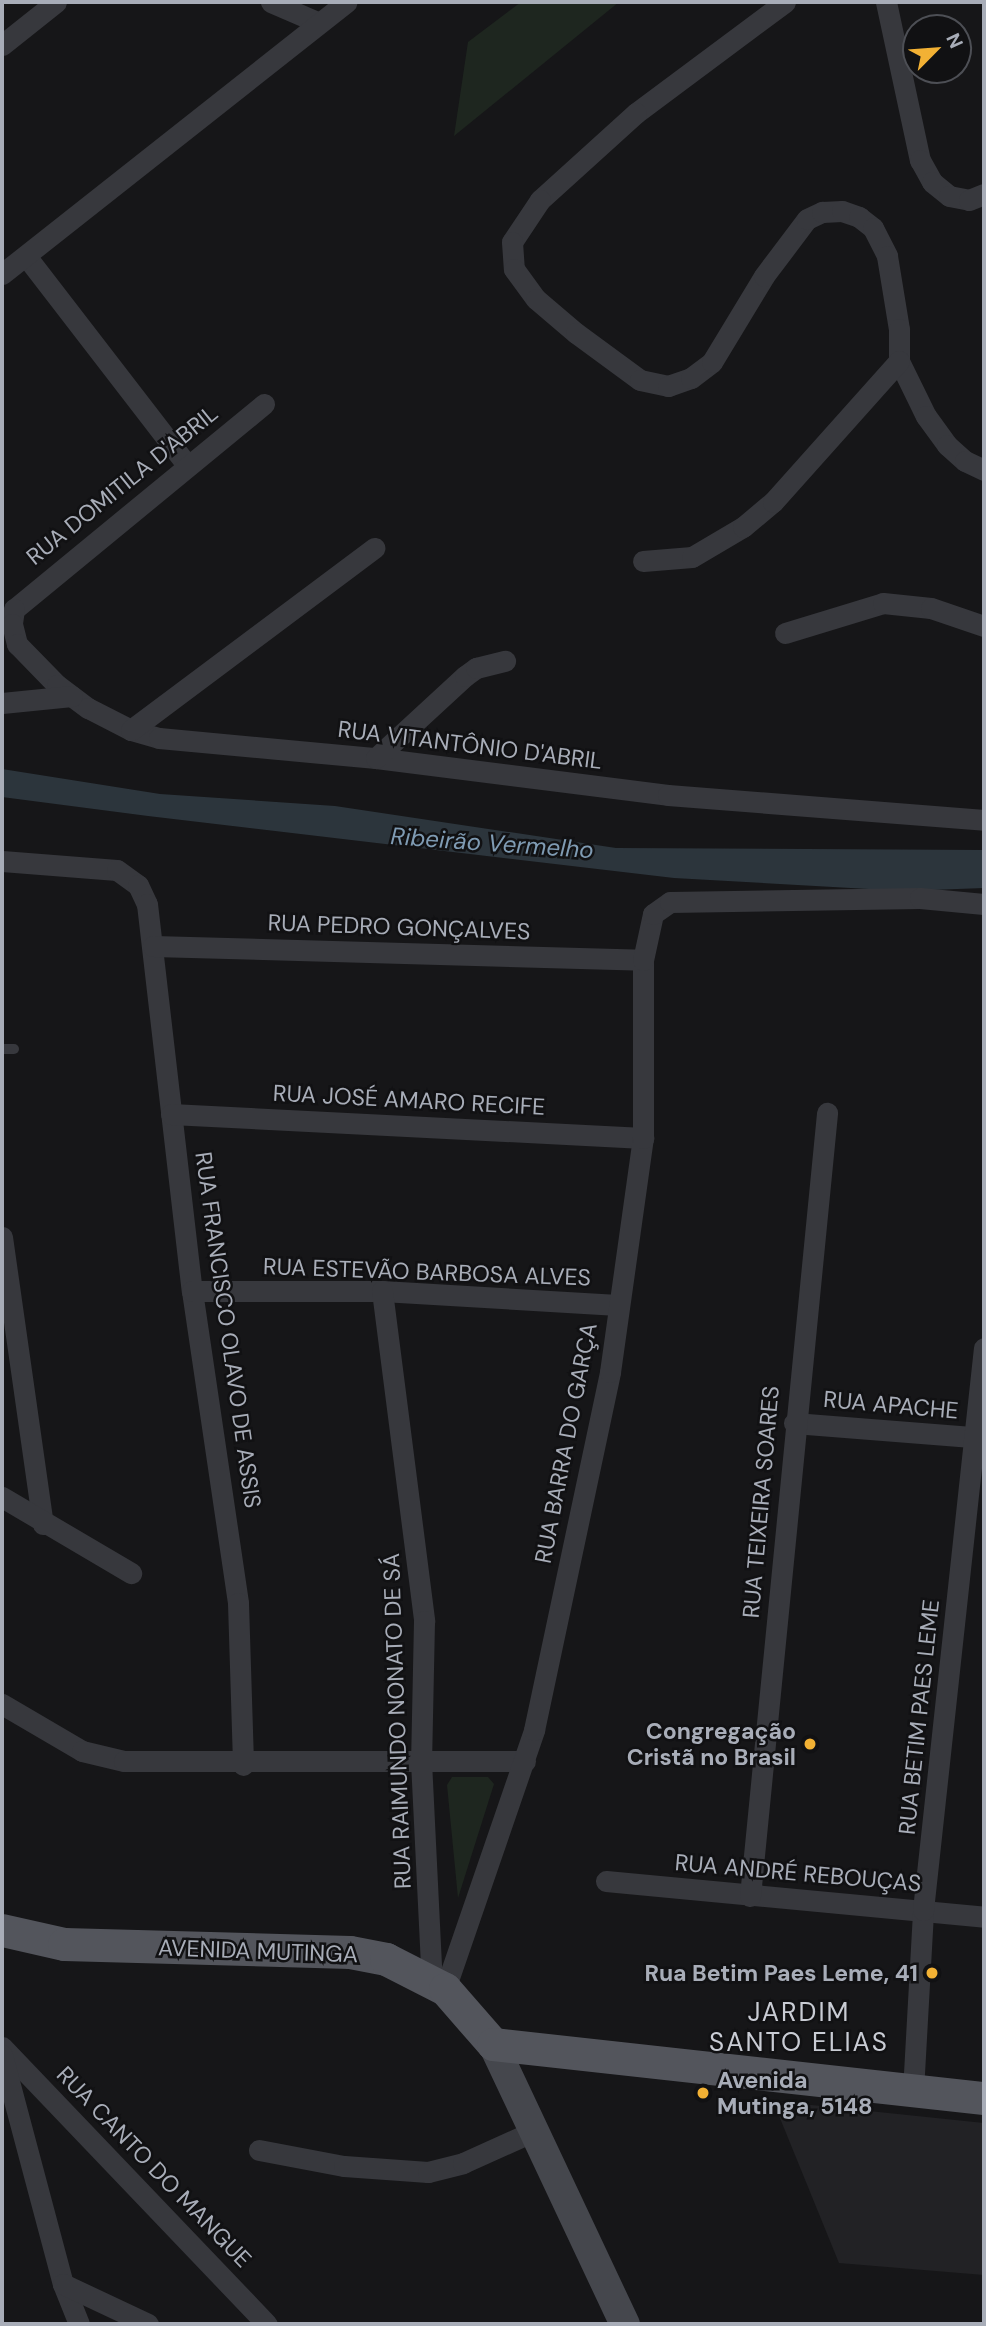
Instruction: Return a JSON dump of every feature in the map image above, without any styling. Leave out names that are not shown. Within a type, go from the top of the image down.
[{"type":"main road","name":"AVENIDA MUTINGA","points":[[2,1930],[64,1944],[349,1952],[386,1959],[439,1986],[492,2043]]},
{"type":"main road","points":[[492,2043],[984,2098]]},
{"type":"main road","points":[[492,2043],[536,2130],[625,2324]]},
{"type":"street","points":[[2,45],[56,2]]},
{"type":"street","points":[[271,2],[321,14]]},
{"type":"street","points":[[2,274],[321,14],[347,2]]},
{"type":"street","points":[[785,2],[636,113],[540,200],[512,242],[514,269],[537,299],[576,333],[640,380],[668,386],[691,378],[712,362],[764,276],[807,219],[822,212],[842,211],[859,217],[882,241],[899,329],[899,361],[926,416],[947,445],[965,461],[984,470]]},
{"type":"street","points":[[886,2],[920,160],[932,182],[949,196],[969,200],[984,194]]},
{"type":"street","points":[[26,256],[188,466]]},
{"type":"street","points":[[643,561],[692,557],[743,527],[773,502],[899,361]]},
{"type":"street","name":"RUA DOMITILA D'ABRIL","points":[[14,609],[264,404]]},
{"type":"street","points":[[131,730],[374,548]]},
{"type":"street","points":[[785,633],[883,603],[931,608],[984,626]]},
{"type":"street","name":"RUA VITANTÔNIO D'ABRIL","points":[[14,609],[12,624],[17,644],[72,696],[131,730],[258,750],[376,758],[668,794],[984,820]]},
{"type":"street","points":[[376,758],[466,676],[477,668],[505,661]]},
{"type":"street","points":[[2,704],[72,696]]},
{"type":"street","name":"RUA FRANCISCO OLAVO DE ASSIS","points":[[2,860],[117,870],[138,885],[147,904],[192,1291],[238,1603],[243,1765]]},
{"type":"street","name":"RUA BARRA DO GARÇA","points":[[439,1986],[525,1761],[610,1372],[643,1138],[643,960],[653,914],[670,902],[920,898],[984,904]]},
{"type":"street","name":"RUA PEDRO GONÇALVES","points":[[153,946],[643,960]]},
{"type":"street","name":"RUA TEIXEIRA SOARES","points":[[750,1896],[794,1423],[827,1113]]},
{"type":"street","name":"RUA JOSÉ AMARO RECIFE","points":[[171,1114],[643,1138]]},
{"type":"street","points":[[2,1237],[43,1524]]},
{"type":"street","name":"RUA ESTEVÃO BARBOSA ALVES","points":[[192,1291],[382,1291],[618,1306]]},
{"type":"street","name":"RUA RAIMUNDO NONATO DE SÁ","points":[[382,1291],[420,1562],[424,1621],[421,1760],[439,1986]]},
{"type":"street","name":"RUA BETIM PAES LEME","points":[[913,2091],[923,1910],[980,1438],[984,1348]]},
{"type":"street","name":"RUA APACHE","points":[[794,1423],[980,1438]]},
{"type":"street","points":[[2,1497],[43,1524],[131,1573]]},
{"type":"street","points":[[2,1704],[98,1756],[124,1761],[243,1765],[421,1760],[525,1761]]},
{"type":"street","name":"RUA ANDRÉ REBOUÇAS","points":[[606,1881],[984,1917]]},
{"type":"street","name":"RUA CANTO DO MANGUE","points":[[2,2047],[267,2324]]},
{"type":"street","points":[[2,2055],[63,2284],[79,2324]]},
{"type":"street","points":[[259,2150],[344,2166],[428,2172],[463,2163],[536,2130]]},
{"type":"street","points":[[63,2284],[148,2324]]},
{"type":"shaded area","points":[[521,2],[619,2],[454,136],[468,42]]},
{"type":"shaded area","points":[[452,1777],[488,1777],[494,1784],[458,1898],[447,1785]]},
{"type":"shaded area","points":[[773,2101],[984,2123],[984,2275],[839,2263]]},
{"type":"water","name":"Ribeirão Vermelho","points":[[2,769],[160,794],[335,806],[616,848],[984,850],[984,888],[904,891],[674,878],[148,816],[2,797]]},
{"type":"place","name":"Congregação Cristã no Brasil","points":[[810,1744]]},
{"type":"place","name":"Rua Betim Paes Leme, 41","points":[[932,1973]]},
{"type":"place","name":"Avenida Mutinga, 5148","points":[[703,2093]]},
{"type":"district","name":"JARDIM SANTO ELIAS","points":[[799,2028]]}]
